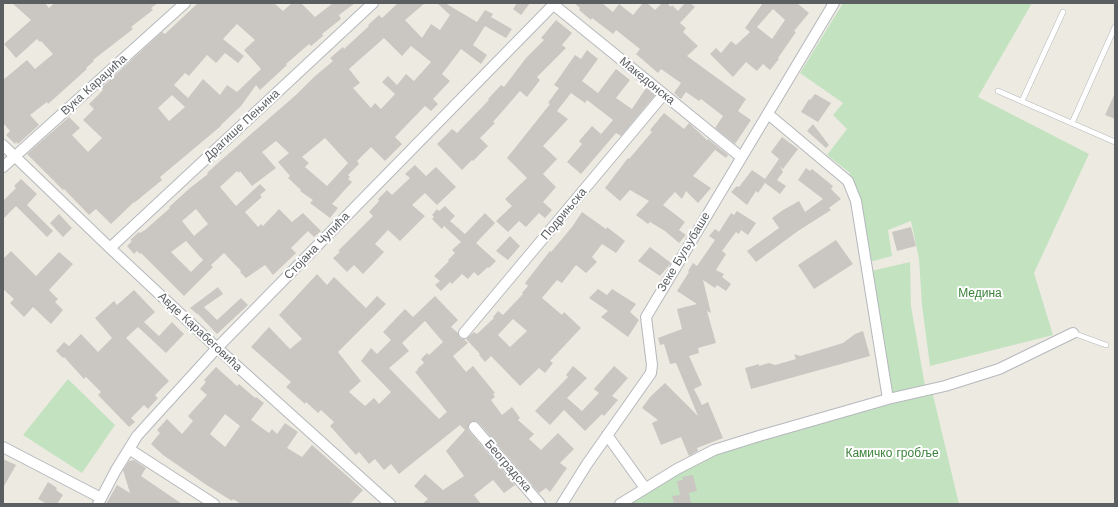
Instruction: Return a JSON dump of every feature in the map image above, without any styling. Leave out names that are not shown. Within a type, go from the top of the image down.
[{"type":"street","name":"Вука Караџића","points":[[3,167],[185,3]]},
{"type":"street","name":"Драгише Пењина","points":[[110,248],[374,3]]},
{"type":"street","name":"Зеке Буљубаше","points":[[562,504],[650,373],[652,365],[646,317],[834,3]]},
{"type":"street","name":"Македонска","points":[[554,4],[741,157]]},
{"type":"street","name":"Стојана Чупића","points":[[100,501],[116,470],[146,426],[217,348],[554,4]]},
{"type":"street","name":"Подрињска","points":[[464,333],[664,94]]},
{"type":"street","points":[[768,114],[848,181],[856,201],[888,399]]},
{"type":"street","name":"Авде Карабеговића","points":[[3,145],[217,348],[390,504]]},
{"type":"street","points":[[620,504],[678,468],[714,450],[888,399],[945,386],[999,370],[1073,333]]},
{"type":"street","name":"Београдска","points":[[474,427],[540,504]]},
{"type":"street","points":[[607,435],[645,488]]},
{"type":"street","points":[[3,447],[100,501]]},
{"type":"street","points":[[129,449],[214,504]]},
{"type":"lane","points":[[1022,101],[1063,12]]},
{"type":"lane","points":[[1072,123],[1115,27]]},
{"type":"lane","points":[[998,91],[1115,142]]},
{"type":"lane","points":[[1073,333],[1106,345]]},
{"type":"green space","name":"Медина","points":[[843,3],[1032,3],[978,97],[1089,154],[1034,273],[1053,335],[930,366],[922,305],[919,259],[911,221],[888,230],[892,256],[866,263],[848,181],[850,173],[827,155],[847,129],[833,115],[843,103],[800,73]]},
{"type":"green space","points":[[910,262],[911,306],[925,386],[887,394],[867,272]]},
{"type":"green space","points":[[68,379],[115,425],[82,473],[23,435]]},
{"type":"green space","name":"Камичко гробље","points":[[932,391],[959,504],[621,504],[711,456],[757,434]]},
{"type":"building","points":[[12,3],[45,3],[49,8],[54,3],[158,3],[151,8],[153,10],[131,27],[133,29],[93,60],[94,61],[86,68],[87,69],[48,104],[47,102],[30,115],[39,125],[18,144],[16,142],[15,144],[6,135],[10,131],[3,123],[3,80],[27,60],[35,69],[53,54],[41,41],[40,42],[37,39],[16,58],[4,44],[31,20]]},
{"type":"building","points":[[198,3],[274,3],[283,11],[292,3],[301,3],[315,17],[333,3],[355,3],[339,15],[341,19],[322,34],[323,36],[311,46],[309,44],[260,90],[256,85],[241,106],[221,126],[160,177],[162,180],[134,202],[111,224],[96,209],[89,215],[27,154],[69,117],[80,128],[72,135],[88,152],[102,138],[83,120],[94,109],[89,104],[103,90],[101,88],[162,32],[165,34]],"holes":[[[237,24],[255,40],[244,50],[261,69],[237,92],[227,85],[220,95],[203,79],[188,98],[174,85],[185,73],[189,76],[207,55],[216,63],[225,53],[238,63],[244,56],[223,39]],[[172,95],[185,107],[169,121],[158,108]]]},
{"type":"building","points":[[398,3],[425,3],[405,20],[422,38],[431,24],[440,30],[450,15],[437,3],[445,3],[477,22],[485,10],[493,14],[491,17],[512,29],[506,38],[485,26],[473,45],[487,55],[481,64],[461,49],[442,74],[450,81],[433,99],[438,104],[431,111],[425,106],[395,137],[402,144],[385,161],[371,147],[357,161],[359,164],[348,175],[350,177],[348,179],[352,182],[332,204],[338,208],[330,218],[310,203],[313,200],[300,191],[301,190],[288,178],[290,176],[278,162],[289,153],[276,141],[262,152],[276,168],[252,186],[240,171],[239,173],[237,171],[220,187],[236,206],[260,184],[266,190],[260,195],[262,197],[245,212],[258,227],[261,224],[263,226],[279,209],[292,222],[303,213],[321,231],[314,237],[308,231],[291,248],[296,253],[273,275],[265,265],[246,278],[224,253],[211,265],[213,267],[184,296],[141,253],[140,254],[137,251],[134,254],[127,246],[132,241],[130,240],[139,232],[140,233],[145,230],[190,188],[208,174],[207,173],[219,162],[297,94],[333,61],[330,58],[343,47],[344,49],[379,15],[382,18]],"holes":[[[384,38],[402,56],[411,46],[431,62],[414,81],[406,74],[397,85],[388,76],[382,82],[395,94],[381,109],[375,103],[371,108],[353,88],[360,83],[349,69]],[[325,138],[348,163],[327,186],[305,167],[309,163],[302,157]],[[196,209],[208,224],[194,236],[182,221]],[[186,241],[203,260],[191,272],[171,252]]]},
{"type":"building","points":[[517,3],[530,3],[521,15],[513,9]]},
{"type":"building","points":[[574,3],[602,3],[613,12],[619,4],[633,15],[643,3],[647,3],[655,10],[662,3],[667,3],[671,7],[672,5],[678,11],[685,3],[690,3],[695,7],[680,23],[686,28],[683,32],[698,46],[687,56],[746,99],[738,111],[751,120],[735,144],[715,128],[723,116],[701,99],[699,101],[686,92],[681,99],[674,93],[681,83],[661,69],[658,73],[636,54],[640,49],[616,30],[613,34],[592,18],[591,20],[579,10],[580,8]]},
{"type":"building","points":[[763,3],[797,3],[809,13],[794,31],[796,32],[778,58],[779,59],[770,70],[763,64],[757,71],[746,62],[733,77],[710,54],[716,48],[721,53],[731,41],[736,45],[750,32],[745,28]],"holes":[[[773,9],[785,20],[772,39],[757,27]]]},
{"type":"building","points":[[556,20],[572,33],[562,45],[566,48],[537,77],[540,80],[527,97],[520,91],[493,122],[495,123],[480,138],[488,146],[462,170],[437,144],[452,129],[457,133],[489,100],[488,99],[501,85],[504,87],[526,58],[544,40],[541,38]]},
{"type":"building","points":[[587,50],[598,59],[582,81],[598,93],[616,69],[630,80],[616,98],[632,109],[646,88],[655,95],[621,136],[616,133],[581,174],[567,162],[582,144],[579,141],[592,126],[601,134],[613,120],[587,100],[585,103],[571,93],[557,111],[568,119],[543,146],[557,159],[543,174],[556,187],[543,202],[552,210],[545,218],[539,213],[526,227],[519,221],[508,232],[496,221],[512,206],[505,199],[527,178],[507,158],[550,104],[548,103],[559,88],[554,85],[575,55],[581,59]]},
{"type":"building","points":[[1115,93],[1115,119],[1105,115]]},
{"type":"building","points":[[815,94],[831,103],[818,122],[801,112],[809,99],[810,100]]},
{"type":"building","points":[[664,113],[684,129],[689,123],[707,140],[708,139],[728,155],[726,158],[715,150],[693,176],[711,188],[698,203],[686,191],[682,199],[675,192],[663,205],[685,222],[679,230],[686,235],[679,243],[665,231],[650,222],[648,224],[636,215],[649,201],[630,190],[620,201],[605,188],[628,158],[629,159],[652,132],[650,130]]},
{"type":"building","points":[[813,124],[829,145],[826,148],[807,131]]},
{"type":"building","points":[[782,137],[798,149],[783,169],[780,166],[783,172],[777,180],[786,186],[780,194],[765,183],[758,193],[756,191],[747,205],[731,192],[737,186],[739,187],[752,170],[765,179],[779,159],[771,152]]},
{"type":"building","points":[[415,165],[426,176],[436,167],[456,187],[437,205],[425,193],[412,205],[425,216],[400,241],[388,230],[375,244],[384,252],[363,274],[354,265],[347,272],[333,258],[340,252],[338,251],[373,216],[369,212],[379,201],[378,199],[387,190],[392,195],[410,178],[405,174]]},
{"type":"building","points":[[806,168],[810,171],[812,169],[833,186],[831,189],[841,199],[829,208],[831,210],[798,231],[756,262],[747,251],[779,228],[772,218],[799,201],[805,212],[823,199],[798,180]]},
{"type":"building","points":[[21,179],[37,194],[27,205],[53,231],[47,237],[16,206],[3,219],[3,201],[16,188],[14,186]]},
{"type":"building","points":[[445,206],[455,216],[450,221],[465,234],[485,213],[495,223],[476,243],[496,261],[478,276],[474,272],[468,279],[462,274],[452,284],[450,282],[441,291],[435,285],[440,281],[434,276],[449,261],[448,260],[455,253],[452,250],[461,242],[444,226],[442,229],[432,219],[434,217],[432,215],[437,209],[439,211]]},
{"type":"building","points":[[737,211],[756,223],[748,235],[741,230],[739,234],[736,232],[722,251],[726,254],[716,270],[724,274],[722,277],[731,284],[726,291],[717,285],[715,288],[703,280],[711,313],[707,311],[716,343],[698,348],[699,353],[689,356],[702,385],[694,389],[702,405],[708,402],[723,438],[697,448],[698,451],[689,456],[681,437],[661,445],[652,423],[658,420],[642,408],[650,397],[665,383],[698,416],[676,363],[670,364],[664,344],[660,345],[658,338],[682,329],[677,309],[697,304],[677,291],[693,263],[697,266],[715,240],[709,236],[715,229],[719,232],[731,213],[734,215]]},
{"type":"building","points":[[582,212],[606,229],[607,227],[625,241],[616,253],[602,244],[592,257],[597,262],[586,273],[576,265],[562,283],[557,280],[542,298],[562,315],[564,312],[581,328],[550,361],[553,363],[545,373],[539,368],[520,386],[491,356],[485,362],[479,355],[480,354],[466,339],[474,332],[477,334],[494,318],[493,317],[498,311],[503,315],[523,294],[522,293],[528,286],[525,283],[550,251],[551,252],[572,227]],"holes":[[[513,319],[527,331],[510,347],[498,335]]]},
{"type":"building","points":[[59,214],[72,228],[63,237],[50,223]]},
{"type":"building","points":[[911,227],[916,246],[897,251],[892,232]]},
{"type":"building","points":[[510,236],[520,246],[508,260],[496,251]]},
{"type":"building","points":[[836,240],[853,264],[814,289],[798,265]]},
{"type":"building","points":[[650,247],[671,263],[660,276],[638,261]]},
{"type":"building","points":[[11,251],[36,276],[59,252],[73,264],[49,290],[58,299],[55,302],[63,310],[51,324],[33,307],[24,317],[10,303],[14,299],[3,289],[3,259]]},
{"type":"building","points":[[317,274],[327,285],[334,277],[366,308],[377,296],[386,304],[338,352],[361,381],[349,392],[365,406],[374,398],[379,404],[391,392],[361,361],[371,348],[377,354],[391,340],[383,332],[405,309],[413,317],[435,296],[458,320],[451,327],[458,333],[460,338],[464,339],[468,343],[453,356],[466,372],[473,366],[495,393],[493,394],[495,397],[491,400],[502,415],[512,407],[520,418],[518,420],[534,434],[529,439],[541,450],[558,433],[574,449],[560,463],[567,468],[550,492],[546,488],[539,493],[479,423],[476,421],[470,422],[468,428],[469,431],[515,485],[504,493],[493,480],[474,495],[481,504],[422,504],[428,499],[414,486],[425,474],[443,490],[464,476],[446,451],[465,430],[460,425],[399,474],[391,464],[384,470],[375,459],[369,464],[359,452],[356,455],[330,426],[334,422],[321,410],[318,413],[306,402],[305,404],[286,387],[291,382],[251,347],[269,327],[290,349],[302,339],[279,315]],"holes":[[[425,321],[443,342],[429,355],[427,353],[421,359],[424,363],[415,372],[447,412],[439,419],[389,368],[409,351],[402,343]]]},
{"type":"building","points":[[218,287],[223,294],[204,307],[217,320],[241,298],[248,305],[217,334],[197,313],[190,308]]},
{"type":"building","points":[[598,289],[607,295],[612,289],[636,304],[630,312],[639,320],[628,337],[601,317],[608,311],[589,298]]},
{"type":"building","points":[[134,290],[155,312],[144,322],[159,336],[172,322],[184,334],[166,353],[138,327],[126,338],[169,381],[155,395],[158,398],[148,409],[144,405],[131,418],[135,422],[129,427],[98,395],[101,392],[86,377],[84,379],[64,357],[63,358],[56,351],[64,342],[69,346],[81,334],[98,352],[112,338],[95,318],[114,301],[117,305]]},
{"type":"building","points":[[863,331],[870,356],[751,389],[745,368],[769,363],[775,365],[796,359],[794,354],[800,356],[843,343],[855,334]]},
{"type":"building","points":[[573,366],[587,378],[567,398],[582,411],[599,393],[594,389],[614,366],[628,378],[612,396],[618,400],[604,416],[602,414],[585,431],[564,410],[550,425],[535,411],[568,377],[566,375]]},
{"type":"building","points":[[216,367],[237,386],[239,384],[255,398],[256,397],[264,403],[251,420],[269,433],[272,429],[277,434],[285,423],[298,432],[287,448],[302,457],[312,445],[363,490],[350,504],[241,504],[233,499],[232,501],[208,486],[163,455],[151,444],[160,433],[157,430],[167,419],[182,434],[193,421],[188,416],[207,395],[200,389],[206,382],[204,380]],"holes":[[[225,414],[240,426],[225,447],[210,434]]]},
{"type":"building","points":[[3,459],[16,465],[3,488]]},
{"type":"building","points":[[134,460],[146,468],[141,476],[182,504],[106,504],[117,485],[130,493],[123,470],[129,461]]},
{"type":"building","points":[[693,475],[697,491],[689,493],[691,504],[674,504],[672,496],[680,495],[677,481],[683,480],[682,477]]},
{"type":"building","points":[[48,482],[57,488],[56,490],[63,495],[57,504],[47,504],[38,499]]}]
